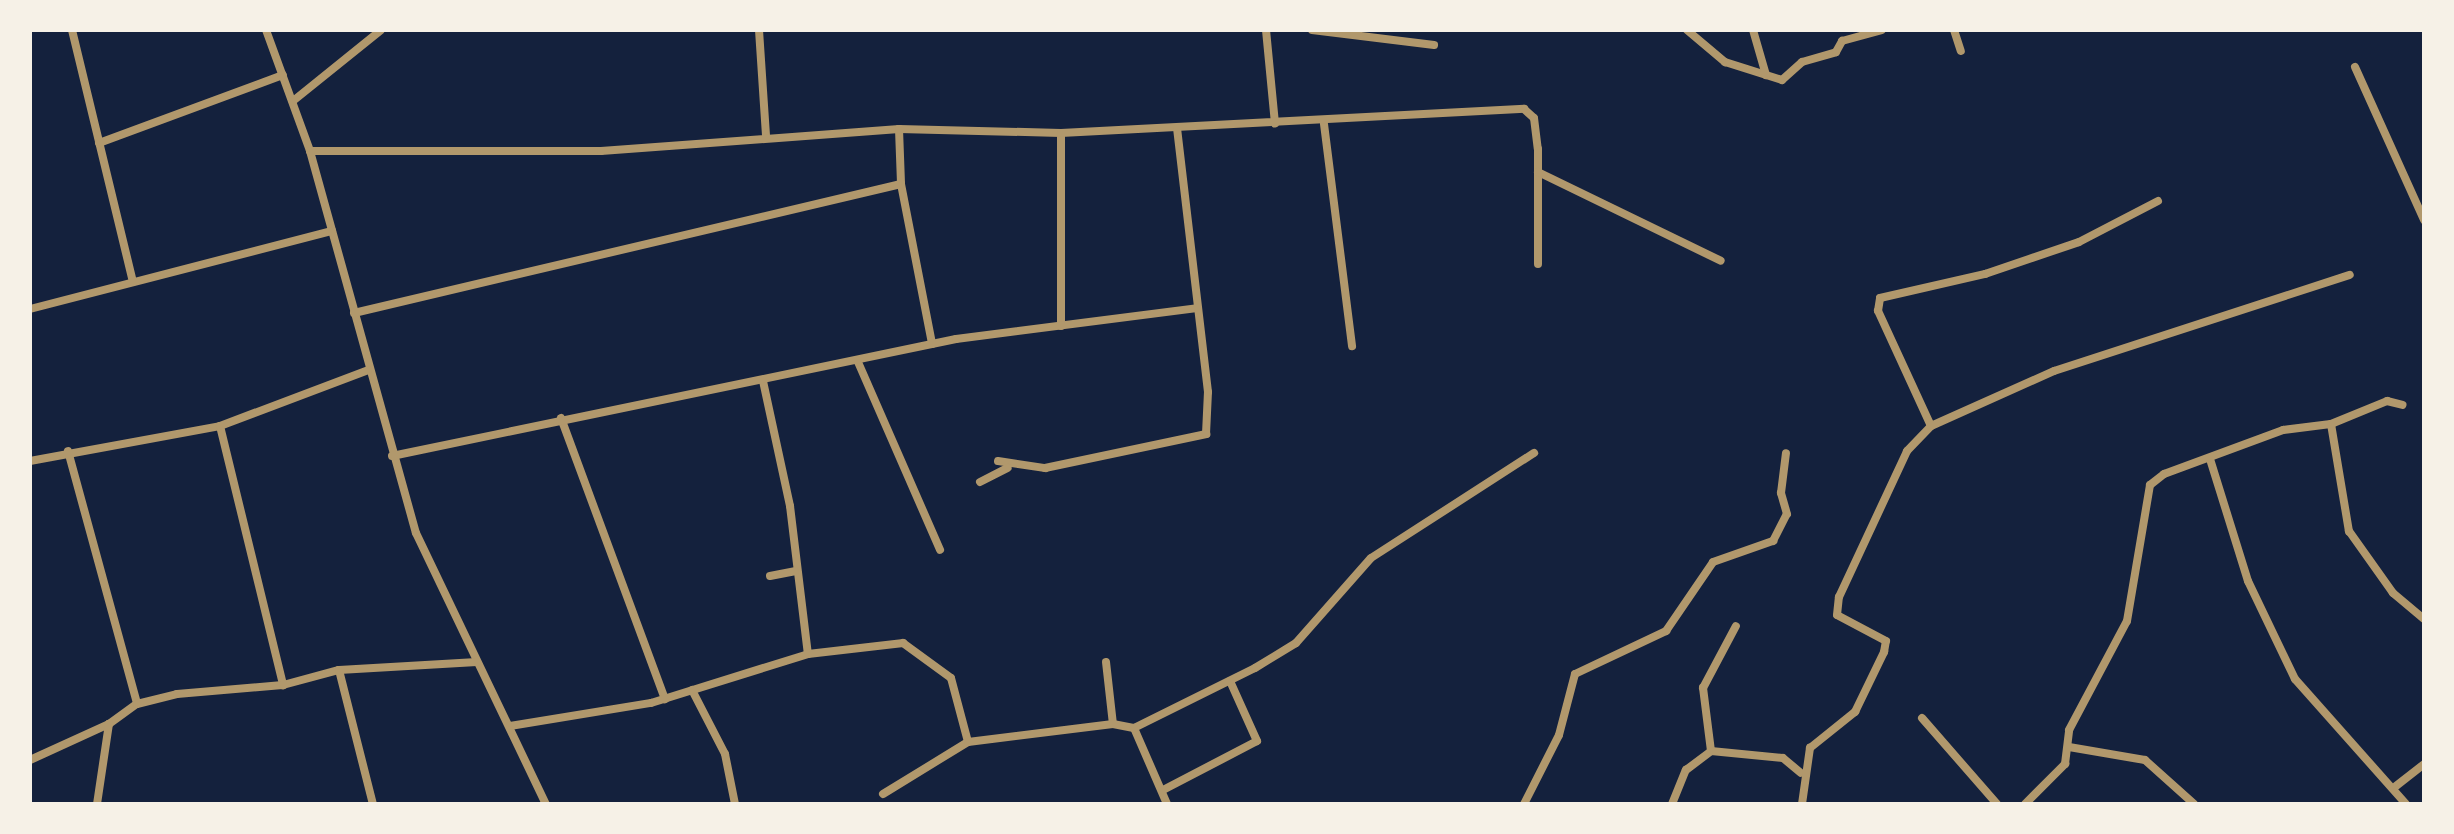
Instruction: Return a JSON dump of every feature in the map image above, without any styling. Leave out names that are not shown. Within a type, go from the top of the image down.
[{"type":"street","points":[[72,30],[133,282]]},
{"type":"street","points":[[266,30],[310,151],[392,456],[433,578],[546,804]]},
{"type":"street","points":[[292,101],[381,30]]},
{"type":"street","points":[[759,30],[766,136]]},
{"type":"street","points":[[1266,30],[1275,124]]},
{"type":"street","points":[[1312,30],[1434,45]]},
{"type":"street","points":[[1687,30],[1724,62],[1782,80],[1802,62],[1836,52],[1842,41],[1882,30]]},
{"type":"street","points":[[1753,30],[1766,75]]},
{"type":"street","points":[[1954,30],[1960,52]]},
{"type":"street","points":[[2355,67],[2424,220]]},
{"type":"street","points":[[99,143],[283,75]]},
{"type":"street","points":[[310,151],[601,151],[899,129],[1061,133],[1324,124],[1524,109],[1534,118],[1538,264]]},
{"type":"street","points":[[1324,124],[1352,346]]},
{"type":"street","points":[[899,129],[900,184],[932,344]]},
{"type":"street","points":[[980,482],[1008,468],[1045,468],[1203,437],[1208,392],[1177,129]]},
{"type":"street","points":[[1061,133],[1062,326]]},
{"type":"street","points":[[1538,172],[1722,261]]},
{"type":"street","points":[[354,313],[900,184]]},
{"type":"street","points":[[1931,426],[1878,310],[1880,298],[1985,274],[2078,242],[2158,201]]},
{"type":"street","points":[[30,310],[332,230]]},
{"type":"street","points":[[1802,804],[1802,774],[1810,748],[1856,712],[1879,668],[1886,641],[1838,615],[1839,598],[1900,466],[1931,426],[2054,370],[2350,275]]},
{"type":"street","points":[[392,456],[703,387],[764,382],[932,344],[1197,308]]},
{"type":"street","points":[[858,362],[940,550]]},
{"type":"street","points":[[30,461],[68,450],[220,426],[368,370]]},
{"type":"street","points":[[764,382],[790,506],[808,654]]},
{"type":"street","points":[[2025,804],[2065,764],[2069,730],[2127,620],[2144,496],[2164,474],[2283,430],[2331,424],[2387,401],[2404,405]]},
{"type":"street","points":[[562,418],[665,699]]},
{"type":"street","points":[[2331,424],[2349,531],[2393,593],[2424,620]]},
{"type":"street","points":[[220,426],[283,685]]},
{"type":"street","points":[[68,450],[137,704]]},
{"type":"street","points":[[884,794],[968,742],[1112,724],[1134,728],[1230,680],[1296,644],[1372,558],[1534,453]]},
{"type":"street","points":[[1524,804],[1559,735],[1574,674],[1666,632],[1713,562],[1773,540],[1787,514],[1781,494],[1786,453]]},
{"type":"street","points":[[2210,459],[2248,582],[2295,679],[2396,786],[2404,801],[2394,804]]},
{"type":"street","points":[[998,462],[1008,468]]},
{"type":"street","points":[[770,576],[795,571]]},
{"type":"street","points":[[1711,751],[1703,688],[1736,626]]},
{"type":"street","points":[[510,726],[665,699],[808,654],[890,643],[920,650],[952,678],[968,742]]},
{"type":"street","points":[[30,760],[109,724],[137,704],[283,685],[338,670],[477,662]]},
{"type":"street","points":[[1106,662],[1112,724]]},
{"type":"street","points":[[338,670],[374,804]]},
{"type":"street","points":[[1163,790],[1258,741],[1230,680]]},
{"type":"street","points":[[692,690],[724,754],[735,804]]},
{"type":"street","points":[[1922,718],[1997,804]]},
{"type":"street","points":[[97,804],[109,724]]},
{"type":"street","points":[[1134,728],[1167,804]]},
{"type":"street","points":[[2069,746],[2145,760],[2194,804]]},
{"type":"street","points":[[1672,804],[1686,770],[1711,751],[1783,758],[1802,774]]},
{"type":"street","points":[[2396,786],[2424,764]]}]
